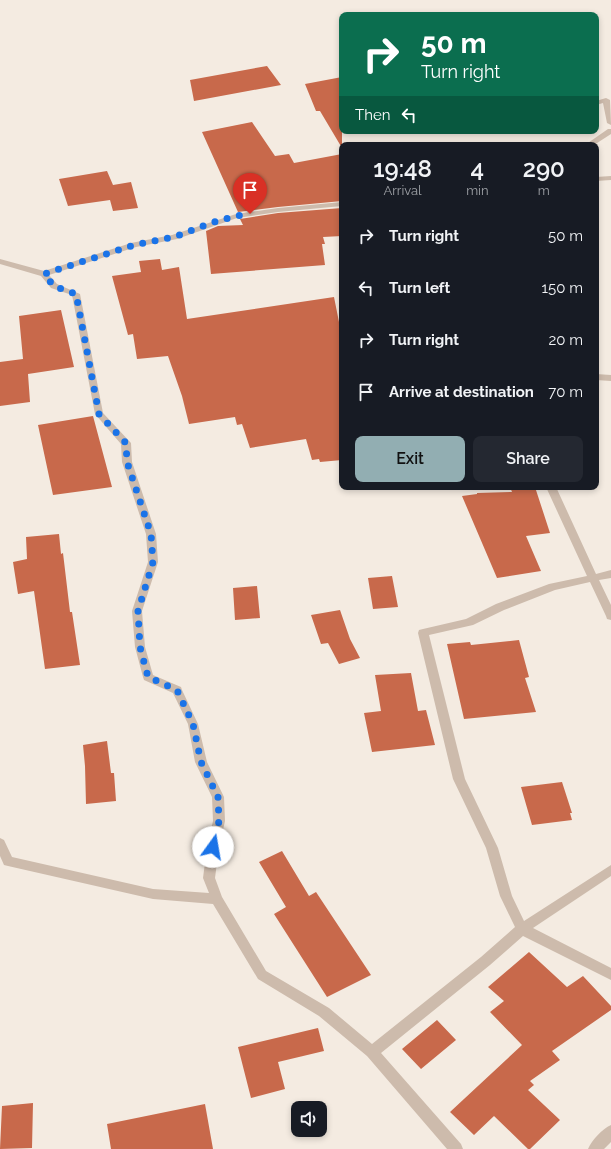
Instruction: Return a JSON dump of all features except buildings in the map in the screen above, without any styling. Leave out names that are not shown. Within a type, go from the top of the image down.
[{"type":"street","points":[[599,103],[609,101],[611,123]]},
{"type":"street","points":[[594,142],[611,131]]},
{"type":"street","points":[[599,179],[611,178]]},
{"type":"street","points":[[44,274],[134,245],[174,237],[236,216],[278,210],[339,204]]},
{"type":"street","points":[[0,261],[44,274],[54,286],[76,294],[99,414],[126,443],[127,462],[151,534],[153,562],[138,611],[140,647],[148,677],[177,690],[193,724],[201,762],[218,797],[219,821],[213,847],[209,878],[217,899],[262,975],[324,1012],[372,1052],[456,1149]]},
{"type":"street","points":[[599,377],[611,378]]},
{"type":"street","points":[[552,490],[611,616]]},
{"type":"street","points":[[611,574],[554,587],[500,607],[469,622],[423,633],[459,779],[492,848],[506,896],[522,929],[611,974]]},
{"type":"street","points":[[0,843],[8,861],[153,894],[217,899]]},
{"type":"street","points":[[372,1052],[396,1031],[490,959],[522,929],[611,870]]},
{"type":"street","points":[[595,1149],[611,1132]]},
{"type":"route","points":[[213,847],[219,821],[218,797],[201,762],[193,724],[177,690],[148,677],[140,647],[138,611],[153,562],[151,534],[127,462],[126,443],[99,414],[76,294],[54,286],[44,274],[134,245],[174,237],[214,222],[250,214]]}]
